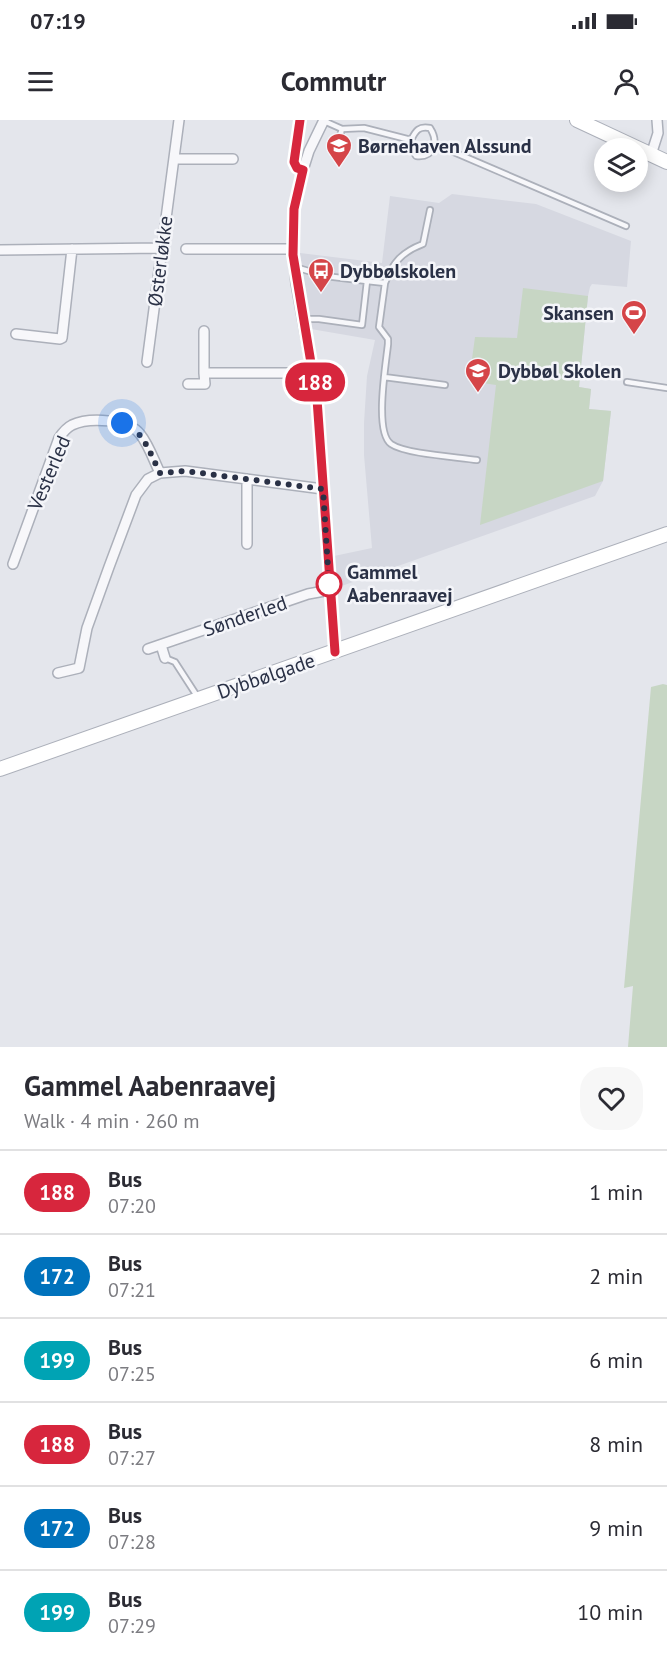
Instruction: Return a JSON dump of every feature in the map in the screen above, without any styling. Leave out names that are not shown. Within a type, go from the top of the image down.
[{"type":"street","name":"Østerløkke","points":[[147,362],[179,120]]},
{"type":"street","points":[[300,120],[294,162],[297,168],[303,170]]},
{"type":"street","points":[[577,120],[667,162]]},
{"type":"street","points":[[651,155],[658,133],[657,120]]},
{"type":"street","points":[[324,121],[309,151],[303,170],[294,209],[293,249],[314,373],[335,652]]},
{"type":"street","points":[[174,159],[233,159]]},
{"type":"street","points":[[0,250],[161,248]]},
{"type":"street","points":[[15,334],[62,338],[72,249]]},
{"type":"street","points":[[186,249],[293,249]]},
{"type":"street","points":[[188,384],[205,384],[204,330]]},
{"type":"street","points":[[204,373],[314,373]]},
{"type":"street","name":"Vesterled","points":[[14,564],[59,438],[71,425],[81,422],[113,422],[130,426],[140,434],[160,473]]},
{"type":"street","points":[[58,673],[78,668],[87,628],[136,495],[148,479],[160,473],[185,471],[323,489]]},
{"type":"street","points":[[247,479],[247,544]]},
{"type":"street","name":"Dybbølgade","points":[[0,769],[667,534]]},
{"type":"street","name":"Sønderled","points":[[148,649],[308,594],[330,590]]},
{"type":"street","points":[[161,645],[165,658]]},
{"type":"lane","points":[[324,121],[342,129],[363,128],[411,140]]},
{"type":"lane","points":[[423,127],[430,128],[434,134],[435,144],[430,154],[424,157],[416,156],[411,148],[411,140],[416,130],[423,127]]},
{"type":"lane","points":[[337,146],[342,129]]},
{"type":"lane","points":[[435,144],[626,226]]},
{"type":"lane","points":[[430,210],[425,242],[406,251],[390,271],[385,283],[379,327],[388,339],[382,421],[385,437],[391,444],[403,449],[477,460]]},
{"type":"lane","points":[[295,267],[325,276],[385,283]]},
{"type":"lane","points":[[304,319],[362,325],[368,281]]},
{"type":"lane","points":[[384,377],[445,385]]},
{"type":"lane","points":[[627,382],[667,388]]},
{"type":"lane","points":[[165,658],[175,662],[199,699]]},
{"type":"shaded area","name":"Dybbøl Skolen","points":[[452,194],[536,204],[631,241],[627,287],[592,284],[588,296],[579,387],[591,389],[589,409],[611,411],[603,481],[595,496],[336,588],[334,556],[372,548],[364,455],[364,423],[367,376],[375,340],[311,329],[300,253],[382,263],[390,196],[439,203]]},
{"type":"green space","points":[[523,288],[588,296],[579,387],[591,389],[589,409],[611,411],[603,481],[480,525],[496,385],[469,381],[475,337],[517,338]]},
{"type":"green space","points":[[667,685],[667,1047],[628,1047],[633,986],[624,988],[651,687]]},
{"type":"bus line","name":"188","points":[[300,120],[294,162],[297,168],[303,170],[294,209],[293,255],[317,399],[335,652]]},
{"type":"place","name":"Børnehaven Alssund","points":[[339,169]]},
{"type":"place","name":"Dybbølskolen","points":[[321,294]]},
{"type":"place","name":"Skansen","points":[[634,336]]},
{"type":"place","name":"Dybbøl Skolen","points":[[478,394]]},
{"type":"place","name":"Gammel Aabenraavej","points":[[329,584]]},
{"type":"route","points":[[122,423],[140,434],[160,473],[185,471],[323,489],[329,584]]}]
